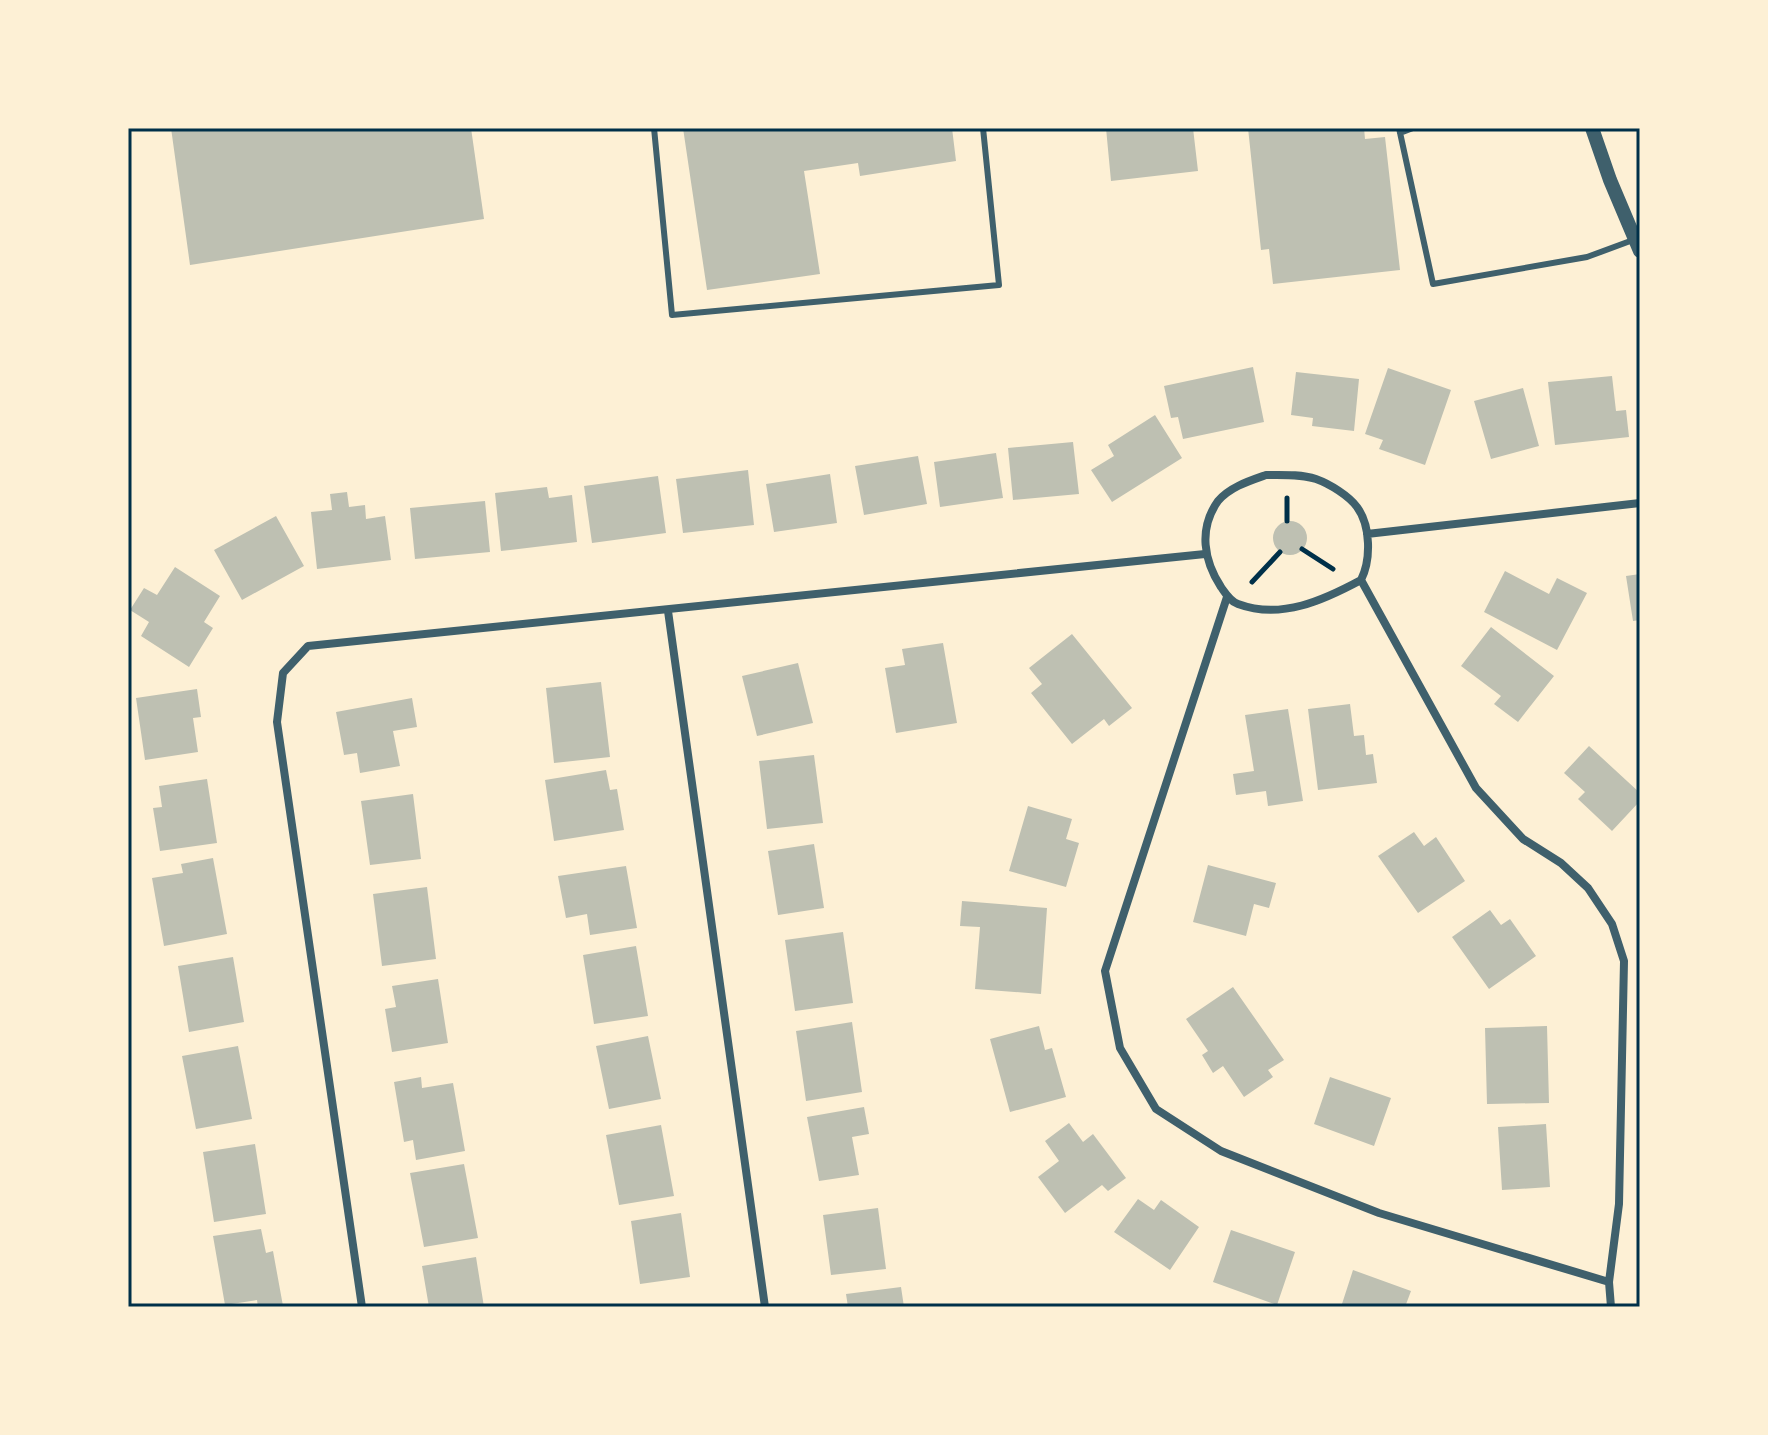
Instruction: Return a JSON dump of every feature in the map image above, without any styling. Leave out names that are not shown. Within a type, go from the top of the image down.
[{"type":"street","points":[[1592,128],[1610,180],[1638,242]]},
{"type":"street","points":[[1361,580],[1304,606],[1256,608],[1236,604],[1227,597],[1212,574],[1205,554],[1207,526],[1219,501],[1241,483],[1266,475],[1316,479],[1338,491],[1358,508],[1367,534],[1368,554],[1361,580],[1476,788],[1523,839],[1561,863],[1588,888],[1612,924],[1624,961],[1619,1204],[1609,1282],[1611,1307]]},
{"type":"street","points":[[1367,534],[1640,503]]},
{"type":"street","points":[[362,1307],[277,722],[283,673],[308,646],[1205,554]]},
{"type":"street","points":[[1227,597],[1105,971],[1120,1048],[1156,1109],[1221,1151],[1379,1213],[1609,1282]]},
{"type":"street","points":[[668,611],[765,1307]]},
{"type":"lane","points":[[654,128],[672,315],[999,285],[983,128]]},
{"type":"lane","points":[[1413,128],[1400,130],[1433,284],[1587,257],[1638,242]]},
{"type":"path","points":[[1287,496],[1287,521]]},
{"type":"path","points":[[1302,549],[1337,572]]},
{"type":"path","points":[[1252,582],[1280,552]]},
{"type":"building","points":[[171,128],[471,128],[484,219],[190,265]]},
{"type":"building","points":[[683,128],[952,128],[956,161],[860,176],[858,163],[804,171],[820,274],[707,290]]},
{"type":"building","points":[[1106,128],[1193,128],[1198,171],[1111,181]]},
{"type":"building","points":[[1248,128],[1364,128],[1365,139],[1385,137],[1400,270],[1273,284],[1269,249],[1261,250]]},
{"type":"building","points":[[1253,367],[1264,422],[1183,439],[1178,417],[1171,418],[1164,386]]},
{"type":"building","points":[[1388,368],[1451,390],[1425,465],[1379,449],[1383,440],[1365,434]]},
{"type":"building","points":[[1296,372],[1359,379],[1354,431],[1312,426],[1313,418],[1291,415]]},
{"type":"building","points":[[1612,376],[1616,411],[1626,410],[1629,437],[1555,445],[1548,382]]},
{"type":"building","points":[[1523,388],[1539,446],[1491,459],[1474,401]]},
{"type":"building","points":[[1155,415],[1182,458],[1112,502],[1091,470],[1114,456],[1108,445]]},
{"type":"building","points":[[1073,442],[1079,494],[1013,500],[1008,448]]},
{"type":"building","points":[[996,453],[1003,498],[940,507],[934,462]]},
{"type":"building","points":[[918,456],[927,504],[864,515],[855,466]]},
{"type":"building","points":[[748,470],[754,525],[683,533],[676,479]]},
{"type":"building","points":[[830,474],[837,523],[774,532],[766,484]]},
{"type":"building","points":[[658,476],[666,533],[592,543],[584,486]]},
{"type":"building","points":[[547,487],[549,498],[572,495],[577,542],[501,551],[495,493]]},
{"type":"building","points":[[347,492],[349,507],[365,505],[366,519],[385,516],[391,560],[317,569],[311,512],[332,510],[330,494]]},
{"type":"building","points":[[485,501],[490,552],[415,559],[410,508]]},
{"type":"building","points":[[276,516],[304,566],[242,600],[214,550]]},
{"type":"building","points":[[1290,521],[1302,526],[1307,538],[1302,550],[1290,555],[1278,550],[1273,538],[1278,526]]},
{"type":"building","points":[[175,567],[220,596],[204,622],[213,628],[189,667],[141,636],[149,622],[130,610],[144,588],[157,595]]},
{"type":"building","points":[[1505,571],[1549,594],[1557,578],[1587,593],[1557,650],[1484,612]]},
{"type":"building","points":[[1640,574],[1640,620],[1633,621],[1626,576]]},
{"type":"building","points":[[1491,627],[1554,676],[1518,722],[1494,704],[1501,696],[1461,666]]},
{"type":"building","points":[[1072,634],[1132,708],[1109,726],[1104,719],[1072,744],[1031,693],[1042,684],[1029,668]]},
{"type":"building","points":[[943,643],[957,723],[896,733],[885,668],[905,665],[902,649]]},
{"type":"building","points":[[798,663],[813,723],[757,736],[742,676]]},
{"type":"building","points":[[601,682],[610,757],[554,763],[546,688]]},
{"type":"building","points":[[197,689],[201,717],[193,718],[198,752],[145,760],[136,698]]},
{"type":"building","points":[[412,698],[417,727],[393,731],[400,766],[360,773],[357,753],[344,755],[336,712]]},
{"type":"building","points":[[1350,704],[1354,736],[1364,735],[1366,755],[1373,754],[1377,783],[1318,790],[1308,709]]},
{"type":"building","points":[[1288,709],[1303,801],[1268,806],[1266,791],[1236,795],[1233,774],[1254,771],[1245,715]]},
{"type":"building","points":[[1589,746],[1640,793],[1640,801],[1612,831],[1578,799],[1585,792],[1564,773]]},
{"type":"building","points":[[814,755],[823,823],[767,829],[759,761]]},
{"type":"building","points":[[606,770],[610,790],[617,789],[624,830],[554,841],[545,780]]},
{"type":"building","points":[[207,779],[217,843],[160,851],[153,808],[162,807],[159,786]]},
{"type":"building","points":[[413,794],[421,859],[370,865],[361,801]]},
{"type":"building","points":[[1028,806],[1072,819],[1066,839],[1079,843],[1066,887],[1009,871]]},
{"type":"building","points":[[1414,832],[1424,846],[1436,837],[1465,881],[1418,913],[1378,856]]},
{"type":"building","points":[[814,844],[824,908],[778,915],[768,851]]},
{"type":"building","points":[[213,858],[227,934],[164,946],[152,878],[183,873],[181,864]]},
{"type":"building","points":[[1208,865],[1276,883],[1269,908],[1254,904],[1246,936],[1193,922]]},
{"type":"building","points":[[626,866],[637,928],[590,935],[587,914],[566,918],[558,876]]},
{"type":"building","points":[[427,887],[436,959],[382,966],[373,894]]},
{"type":"building","points":[[962,901],[1047,908],[1041,994],[975,989],[980,927],[960,926]]},
{"type":"building","points":[[1490,910],[1501,925],[1510,919],[1536,956],[1489,989],[1452,937]]},
{"type":"building","points":[[843,932],[853,1003],[795,1011],[785,940]]},
{"type":"building","points":[[636,946],[648,1016],[594,1024],[583,955]]},
{"type":"building","points":[[233,957],[244,1022],[189,1032],[178,966]]},
{"type":"building","points":[[438,979],[448,1043],[392,1052],[385,1009],[396,1007],[392,986]]},
{"type":"building","points":[[1233,987],[1284,1060],[1268,1070],[1273,1077],[1244,1097],[1223,1066],[1213,1073],[1202,1055],[1208,1051],[1186,1019]]},
{"type":"building","points":[[852,1022],[862,1092],[806,1101],[796,1031]]},
{"type":"building","points":[[1039,1026],[1045,1050],[1052,1048],[1066,1097],[1010,1112],[990,1039]]},
{"type":"building","points":[[1547,1026],[1549,1103],[1487,1104],[1485,1028]]},
{"type":"building","points":[[648,1036],[661,1099],[609,1109],[596,1046]]},
{"type":"building","points":[[238,1046],[252,1119],[196,1129],[182,1056]]},
{"type":"building","points":[[421,1077],[422,1088],[453,1083],[465,1151],[416,1160],[413,1140],[404,1142],[394,1082]]},
{"type":"building","points":[[1330,1077],[1391,1098],[1374,1146],[1314,1124]]},
{"type":"building","points":[[864,1107],[869,1134],[852,1137],[859,1175],[819,1181],[807,1117]]},
{"type":"building","points":[[1069,1123],[1083,1142],[1093,1134],[1126,1178],[1108,1191],[1102,1185],[1065,1213],[1038,1177],[1059,1161],[1045,1141]]},
{"type":"building","points":[[1546,1124],[1550,1187],[1502,1190],[1498,1127]]},
{"type":"building","points":[[661,1125],[674,1196],[619,1205],[606,1135]]},
{"type":"building","points":[[255,1144],[266,1214],[214,1222],[203,1152]]},
{"type":"building","points":[[464,1164],[478,1238],[424,1247],[410,1173]]},
{"type":"building","points":[[1138,1199],[1154,1210],[1161,1200],[1199,1227],[1170,1270],[1114,1232]]},
{"type":"building","points":[[878,1208],[886,1269],[831,1275],[823,1215]]},
{"type":"building","points":[[681,1213],[690,1277],[640,1284],[631,1221]]},
{"type":"building","points":[[261,1229],[266,1253],[273,1251],[283,1306],[258,1307],[257,1300],[225,1305],[213,1236]]},
{"type":"building","points":[[1231,1230],[1295,1252],[1277,1305],[1213,1282]]},
{"type":"building","points":[[476,1257],[484,1307],[429,1307],[422,1266]]},
{"type":"building","points":[[1353,1270],[1411,1291],[1405,1307],[1341,1307]]},
{"type":"building","points":[[901,1287],[904,1307],[848,1307],[846,1294]]}]
